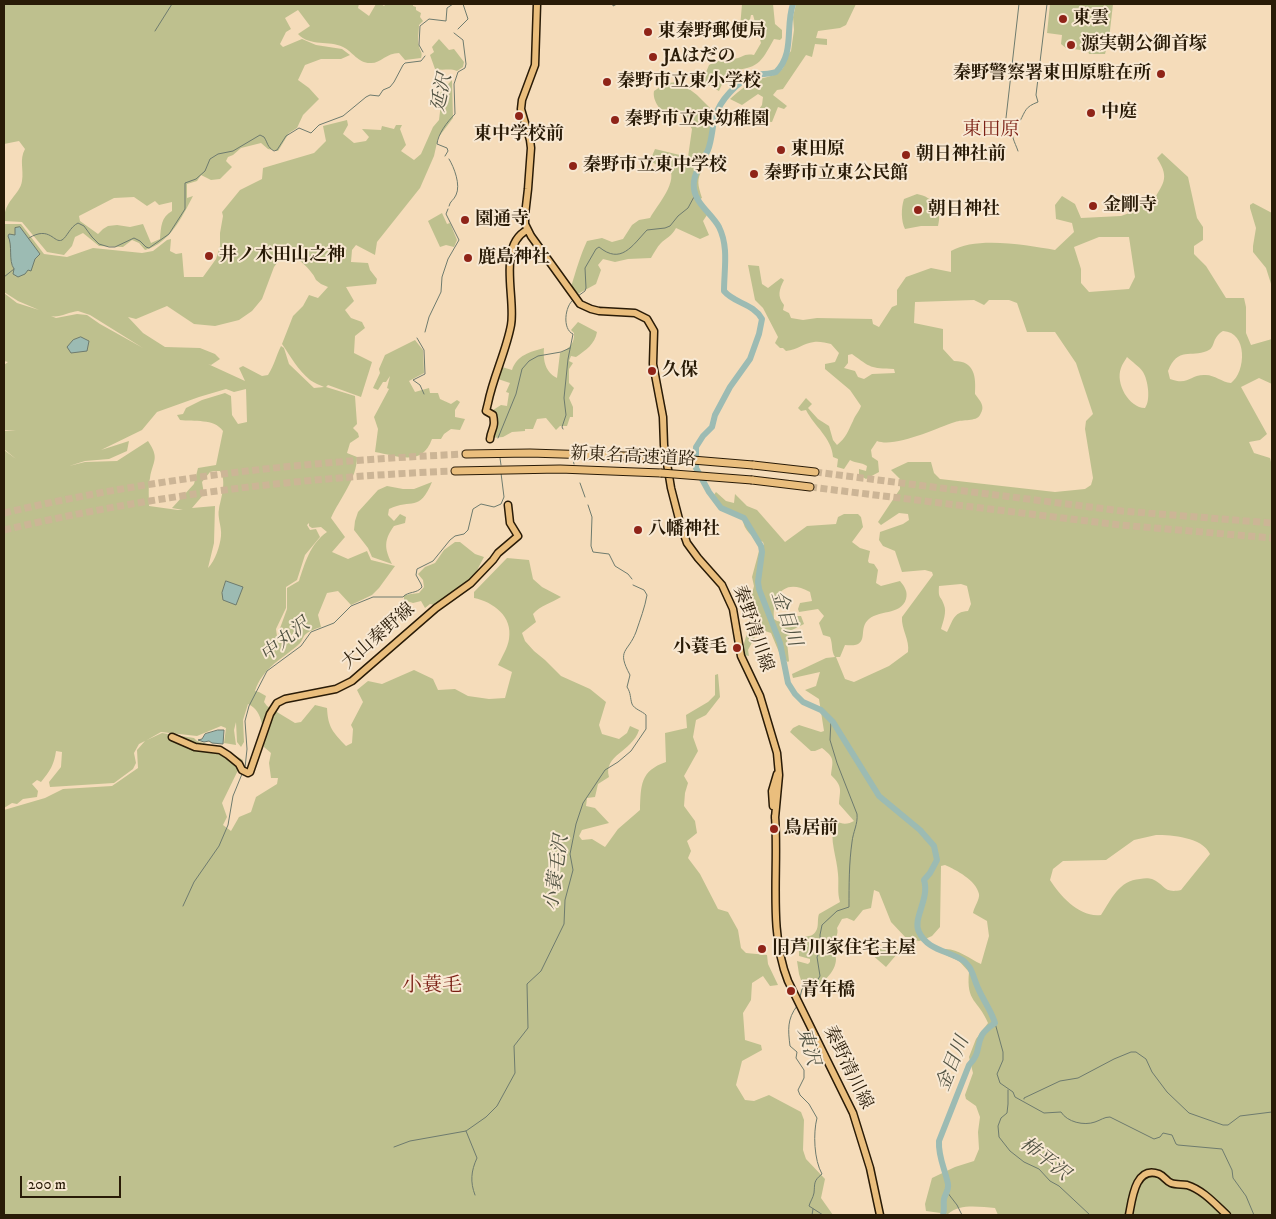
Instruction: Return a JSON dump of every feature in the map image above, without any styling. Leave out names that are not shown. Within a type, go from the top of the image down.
[{"type":"highway","name":"新東名高速道路","points":[[466,454],[656,457],[815,472]]},
{"type":"highway","name":"新東名高速道路","points":[[455,471],[552,469],[661,473],[752,480],[810,487]]},
{"type":"main road","points":[[490,440],[494,430],[494,418],[493,414],[486,411],[512,320],[513,306],[510,276],[512,255],[518,237],[528,230],[524,215],[531,148],[520,109],[534,65],[537,4]]},
{"type":"main road","name":"秦野清川線","points":[[528,230],[572,294],[585,307],[599,311],[640,314],[654,331],[654,370],[663,417],[667,468],[680,523],[690,546],[722,585],[733,609],[741,656],[764,709],[774,742],[779,768],[772,791],[775,818],[778,948],[785,975],[853,1113],[870,1168],[880,1215]]},
{"type":"main road","name":"大山秦野線","points":[[172,737],[195,748],[220,750],[239,764],[245,772],[250,772],[270,714],[277,703],[286,699],[336,689],[352,681],[436,608],[471,583],[498,552],[518,536],[510,523],[508,505]]},
{"type":"main road","points":[[1129,1215],[1139,1180],[1146,1174],[1152,1173],[1159,1174],[1172,1184],[1185,1184],[1200,1191],[1227,1215]]},
{"type":"green space","points":[[4,4],[359,4],[358,8],[369,16],[376,4],[384,6],[386,4],[413,4],[416,10],[421,13],[420,17],[423,21],[419,25],[418,38],[422,53],[421,58],[405,60],[399,53],[394,53],[374,63],[362,61],[347,49],[338,45],[308,41],[303,38],[298,34],[310,26],[298,10],[285,18],[291,29],[286,32],[280,44],[283,47],[302,39],[316,45],[342,49],[350,55],[341,59],[321,59],[305,65],[298,80],[319,99],[303,115],[297,128],[289,133],[278,151],[268,149],[261,143],[241,148],[228,157],[226,161],[232,167],[220,179],[211,180],[201,175],[197,181],[187,184],[187,198],[193,196],[180,220],[162,242],[145,250],[139,243],[132,240],[123,247],[99,246],[83,233],[75,237],[72,246],[64,255],[47,252],[22,222],[4,221],[9,203],[21,186],[22,157],[25,149],[19,141],[4,144]],"holes":[[[134,197],[147,206],[155,201],[159,205],[172,202],[172,211],[168,213],[162,223],[160,239],[151,243],[143,224],[130,227],[108,226],[98,234],[80,221],[79,216],[114,198]]]},
{"type":"green space","points":[[742,4],[773,4],[775,24],[782,30],[782,38],[780,40],[774,39],[757,63],[746,68],[728,71],[719,91],[702,82],[709,65],[719,61],[754,55],[761,43],[753,15],[751,15],[747,33],[740,28]]},
{"type":"green space","points":[[796,4],[856,4],[846,25],[840,28],[818,31],[816,38],[827,39],[827,45],[815,44],[812,57],[806,55],[783,89],[777,90],[773,95],[787,106],[784,109],[778,107],[772,122],[762,121],[763,113],[757,112],[762,105],[763,97],[758,94],[742,105],[730,99],[748,85],[775,74],[783,68],[791,51],[794,30],[793,17]]},
{"type":"green space","points":[[1050,4],[1113,4],[1109,39],[1105,54],[1089,54],[1088,51],[1066,48],[1061,44],[1062,35],[1047,33]]},
{"type":"green space","points":[[439,39],[449,50],[454,49],[464,62],[463,67],[457,71],[435,69],[430,55],[434,52],[432,47]]},
{"type":"green space","points":[[452,80],[453,118],[438,138],[434,156],[420,188],[377,242],[375,255],[356,245],[352,250],[351,262],[368,263],[370,270],[377,279],[376,284],[346,287],[354,301],[345,310],[351,318],[362,322],[365,328],[355,336],[354,353],[372,362],[361,397],[328,385],[326,387],[355,396],[357,424],[353,428],[359,437],[350,443],[347,453],[357,457],[354,473],[331,518],[345,537],[332,552],[348,559],[367,551],[371,560],[395,566],[372,595],[351,605],[338,591],[327,593],[318,615],[321,627],[312,630],[304,636],[298,645],[272,666],[262,676],[255,691],[266,696],[264,702],[267,706],[295,723],[301,722],[315,705],[327,708],[332,729],[346,746],[352,743],[353,729],[351,725],[363,702],[357,690],[368,681],[382,684],[414,670],[433,679],[438,690],[455,689],[468,696],[489,699],[505,698],[512,672],[498,665],[508,642],[508,623],[500,611],[488,603],[474,598],[474,592],[507,558],[529,560],[533,579],[542,587],[561,597],[533,614],[536,622],[522,633],[525,641],[561,676],[590,689],[606,702],[599,725],[602,734],[619,739],[627,733],[630,726],[639,730],[631,744],[610,763],[609,777],[598,784],[595,797],[587,798],[586,806],[595,808],[609,823],[582,830],[579,836],[582,840],[592,839],[605,847],[618,829],[640,810],[642,786],[647,775],[651,770],[666,762],[665,733],[687,728],[686,715],[708,702],[715,695],[715,675],[718,674],[720,697],[706,715],[696,720],[693,737],[698,751],[684,776],[688,783],[684,806],[695,821],[697,833],[687,841],[691,851],[688,858],[700,874],[718,909],[728,912],[738,930],[741,948],[746,953],[767,955],[768,964],[778,985],[770,986],[763,976],[752,983],[751,1000],[743,1013],[745,1040],[761,1045],[762,1050],[742,1061],[736,1085],[745,1100],[754,1101],[769,1095],[801,1112],[804,1120],[803,1150],[806,1159],[825,1179],[821,1198],[833,1215],[4,1215],[4,810],[45,798],[63,789],[112,786],[138,768],[137,750],[145,741],[139,744],[134,753],[136,763],[133,769],[114,783],[50,787],[49,782],[61,767],[62,752],[56,751],[53,764],[47,774],[41,782],[37,780],[32,784],[38,791],[37,797],[23,799],[17,804],[12,803],[4,808],[4,450],[16,459],[4,449],[4,431],[16,431],[4,430],[4,365],[8,362],[4,361],[4,293],[17,303],[39,310],[18,301],[4,292],[4,224],[21,224],[44,254],[67,257],[93,248],[142,253],[153,251],[171,239],[170,251],[176,254],[182,253],[184,277],[203,277],[216,259],[220,246],[222,212],[240,190],[262,179],[263,168],[314,153],[326,141],[323,126],[347,120],[348,125],[343,134],[354,143],[366,141],[369,137],[362,129],[381,130],[382,126],[394,129],[396,125],[402,125],[400,129],[406,145],[401,151],[414,160],[421,154],[433,127],[439,120],[441,103],[436,97]],"holes":[[[287,250],[307,267],[316,280],[328,287],[318,298],[309,295],[303,306],[293,316],[282,344],[306,376],[324,387],[314,388],[289,364],[284,348],[281,346],[268,375],[262,376],[243,366],[239,368],[245,381],[208,364],[211,365],[220,359],[215,354],[200,348],[165,347],[143,333],[128,317],[136,319],[167,306],[194,324],[215,326],[239,320],[252,311],[262,299],[274,267]],[[78,311],[90,315],[143,348],[87,315],[77,314],[56,318],[51,316]],[[226,389],[234,392],[246,389],[247,422],[238,424],[232,415],[231,396],[225,393],[202,400],[186,408],[183,414],[177,415],[180,420],[209,422],[223,431],[216,465],[198,468],[194,484],[172,508],[183,510],[149,506],[149,481],[155,456],[148,441],[117,461],[85,462],[69,466],[85,461],[109,459],[127,451],[129,441],[101,450],[142,430],[157,412]],[[220,471],[223,485],[219,512],[220,540],[215,557],[208,568],[214,543],[215,506],[192,508],[204,494],[202,482],[210,472]],[[309,523],[309,526],[312,528],[321,527],[327,532],[312,548],[299,581],[287,588],[287,609],[279,631],[278,644],[276,629],[286,608],[286,587],[297,580],[305,555],[320,537],[316,529],[310,530],[307,525]],[[248,704],[257,712],[262,722],[264,747],[271,753],[269,763],[271,778],[278,778],[277,784],[256,797],[251,812],[239,817],[231,831],[223,825],[227,817],[222,803],[243,760],[224,749],[197,741],[194,738],[162,733],[147,740],[161,732],[197,736],[221,726],[226,728],[224,743],[236,745],[234,730],[236,722],[237,742],[241,747],[244,742],[243,720]]]},
{"type":"green space","points":[[680,82],[697,95],[715,113],[708,143],[701,161],[703,168],[698,183],[702,198],[696,201],[707,215],[703,221],[709,235],[700,239],[676,228],[651,258],[628,259],[615,262],[603,259],[598,265],[601,270],[596,284],[576,295],[571,287],[587,241],[602,238],[612,242],[623,239],[632,225],[639,220],[650,218],[666,193],[671,179],[671,172],[668,166],[661,167],[650,161],[655,149],[688,157],[692,129],[684,117],[687,111],[675,115],[667,114],[658,106],[654,98],[654,91],[666,83]]},
{"type":"green space","points":[[1162,153],[1188,177],[1197,218],[1203,227],[1203,240],[1194,246],[1194,254],[1206,266],[1226,298],[1244,298],[1246,333],[1251,345],[1272,339],[1272,384],[1259,378],[1241,387],[1267,434],[1260,440],[1249,442],[1254,453],[1270,458],[1272,466],[1272,1215],[998,1215],[995,1208],[977,1207],[958,1208],[948,1214],[926,1211],[925,1204],[932,1178],[955,1167],[974,1161],[979,1149],[978,1132],[980,1117],[976,1106],[966,1099],[965,1095],[973,1073],[969,1057],[976,1039],[988,1023],[969,990],[969,972],[959,961],[937,951],[943,949],[954,950],[981,964],[989,936],[987,921],[973,913],[979,894],[974,884],[965,876],[945,865],[941,866],[940,927],[932,936],[919,941],[907,939],[891,922],[879,892],[874,890],[871,908],[863,910],[854,921],[847,918],[842,919],[837,928],[836,937],[830,944],[836,959],[831,973],[824,981],[811,989],[803,986],[797,961],[808,964],[810,959],[799,956],[801,941],[816,931],[819,914],[840,902],[833,842],[834,823],[837,821],[846,824],[854,821],[839,804],[840,788],[831,775],[832,763],[829,754],[822,748],[811,751],[790,732],[799,725],[821,732],[824,731],[819,699],[805,690],[816,686],[820,672],[793,678],[792,674],[826,658],[835,657],[830,637],[823,635],[819,623],[824,616],[818,609],[799,612],[800,603],[812,601],[810,592],[794,587],[782,591],[775,602],[774,610],[774,619],[777,621],[790,623],[796,616],[801,616],[804,624],[792,630],[787,642],[789,661],[781,657],[771,633],[759,629],[748,650],[749,656],[744,655],[743,647],[752,616],[750,602],[754,586],[752,577],[759,551],[764,545],[763,542],[752,536],[747,530],[743,519],[725,512],[713,496],[716,492],[726,501],[734,503],[735,494],[747,506],[757,510],[785,542],[807,526],[836,524],[838,517],[844,514],[858,514],[861,517],[863,527],[852,542],[860,548],[870,551],[868,561],[874,564],[878,570],[876,583],[881,586],[900,581],[906,590],[907,596],[899,608],[871,617],[863,629],[861,641],[858,644],[845,645],[840,657],[836,657],[845,679],[854,682],[889,666],[908,652],[908,643],[902,617],[933,575],[932,572],[925,570],[902,572],[895,551],[883,546],[879,540],[880,532],[909,520],[908,514],[899,513],[881,525],[878,522],[900,489],[900,479],[891,470],[908,462],[931,462],[934,473],[940,479],[1055,492],[1085,489],[1091,485],[1093,478],[1085,429],[1086,421],[1093,414],[1076,363],[1055,332],[1027,332],[1017,303],[1009,300],[989,300],[984,305],[974,300],[915,302],[914,323],[943,329],[943,349],[954,361],[966,364],[973,371],[975,394],[982,404],[982,412],[976,419],[955,422],[905,440],[894,442],[877,441],[871,450],[872,457],[878,461],[879,472],[866,479],[859,475],[859,469],[866,471],[867,466],[865,465],[850,460],[844,469],[837,467],[838,459],[833,457],[826,438],[806,410],[801,411],[798,408],[806,398],[812,404],[808,408],[818,419],[829,426],[833,440],[837,445],[845,437],[861,406],[850,390],[825,369],[825,364],[835,362],[839,353],[831,344],[820,342],[810,343],[786,351],[780,348],[775,343],[778,337],[763,308],[755,300],[748,265],[759,266],[762,284],[768,288],[781,278],[784,280],[780,296],[784,305],[783,310],[789,313],[791,318],[803,320],[817,318],[872,319],[873,324],[879,327],[892,307],[897,305],[897,290],[906,277],[931,268],[951,272],[951,251],[961,246],[1002,243],[1055,250],[1074,232],[1072,223],[1056,219],[1055,205],[1062,196],[1075,204],[1081,218],[1121,216],[1135,211],[1138,202],[1152,204],[1164,181],[1164,172],[1157,158]],"holes":[[[1099,237],[1129,237],[1135,277],[1129,289],[1089,292],[1081,283],[1081,269],[1074,247]],[[1223,331],[1231,333],[1237,338],[1240,345],[1242,362],[1236,378],[1231,383],[1208,375],[1199,375],[1185,381],[1170,379],[1168,371],[1176,358],[1185,354],[1201,353],[1210,350],[1217,337]],[[852,354],[871,366],[894,369],[895,373],[872,374],[864,379],[858,377],[855,371],[844,368],[848,363],[848,355]],[[1127,357],[1145,376],[1148,395],[1145,408],[1134,404],[1125,394],[1120,381],[1121,367]],[[961,584],[967,586],[971,604],[968,611],[956,615],[947,632],[941,629],[945,608],[939,596],[939,586]],[[1156,835],[1186,838],[1200,844],[1210,854],[1181,890],[1167,890],[1151,879],[1133,880],[1126,883],[1116,892],[1101,915],[1086,913],[1071,905],[1050,880],[1053,869],[1063,861],[1106,860],[1134,840]]]},
{"type":"green space","points":[[917,194],[928,198],[938,209],[938,226],[921,226],[905,229],[902,214],[904,199]]},
{"type":"green space","points":[[1253,203],[1272,213],[1272,287],[1266,268],[1253,252],[1256,228],[1250,205]]},
{"type":"green space","points":[[442,213],[447,224],[450,223],[457,240],[454,247],[446,245],[440,247],[428,221]]},
{"type":"green space","points":[[578,322],[597,332],[590,346],[576,357],[571,356],[569,361],[573,363],[569,369],[569,383],[574,388],[569,398],[573,407],[573,417],[570,417],[567,426],[560,426],[556,430],[546,418],[537,419],[533,429],[525,429],[525,431],[512,432],[503,437],[491,438],[494,430],[490,412],[501,405],[507,406],[509,393],[506,392],[510,383],[498,379],[502,367],[512,370],[521,358],[544,348],[547,369],[557,378],[560,353],[569,348],[572,343],[574,333],[571,330]]},
{"type":"green space","points":[[415,340],[423,350],[424,373],[409,381],[415,392],[429,388],[430,393],[438,393],[440,399],[451,404],[457,400],[460,402],[455,410],[455,417],[465,419],[460,430],[451,429],[441,439],[432,439],[428,448],[416,456],[408,458],[375,452],[378,429],[374,417],[389,389],[387,388],[390,376],[378,390],[373,388],[380,373],[379,369],[385,355]]},
{"type":"green space","points":[[432,482],[423,498],[419,501],[389,509],[388,515],[394,521],[400,514],[406,517],[405,523],[394,526],[388,536],[386,549],[392,564],[372,557],[368,548],[354,530],[358,512],[378,490],[387,486],[414,489]]},
{"type":"green space","points":[[455,542],[460,542],[475,554],[484,557],[474,576],[435,605],[430,604],[425,608],[421,601],[413,603],[404,600],[404,595],[419,593],[424,587],[423,580],[418,574],[425,567],[435,563],[444,550]]},
{"type":"green space","points":[[905,945],[906,952],[897,954],[886,967],[862,946],[881,947],[891,952]]},
{"type":"water","points":[[20,227],[40,254],[35,259],[31,271],[28,270],[25,274],[18,277],[13,274],[14,269],[11,261],[8,236],[9,234],[15,235],[15,228]]},
{"type":"water","points":[[81,337],[89,341],[87,351],[71,353],[67,347],[73,340]]},
{"type":"water","points":[[226,581],[243,587],[236,605],[223,600],[222,593]]},
{"type":"water","points":[[224,730],[223,744],[198,740],[202,739],[205,734]]},
{"type":"waterway","points":[[155,31],[172,4]]},
{"type":"waterway","points":[[423,52],[419,45],[420,26],[429,19],[446,21],[447,8],[453,4]]},
{"type":"waterway","name":"延沢","points":[[458,29],[468,19],[463,4]]},
{"type":"waterway","points":[[613,4],[613,6],[617,4]]},
{"type":"waterway","name":"金目川","points":[[793,4],[788,48],[782,65],[776,72],[756,75],[747,79],[735,87],[725,98],[717,111],[708,150],[694,178],[695,194],[716,222],[724,242],[724,291],[733,299],[754,310],[762,319],[750,359],[730,387],[715,415],[712,427],[696,447],[696,468],[709,492],[721,508],[744,518],[761,546],[759,589],[780,643],[788,683],[803,702],[821,710],[833,722],[879,796],[920,830],[934,846],[937,860],[924,880],[925,894],[917,927],[927,943],[964,961],[968,965],[995,1023],[982,1035],[977,1053],[969,1065],[939,1141],[948,1186],[944,1199],[943,1215]]},
{"type":"waterway","points":[[1006,118],[1019,4]]},
{"type":"waterway","points":[[1020,121],[1028,107],[1038,102],[1036,95],[1047,4]]},
{"type":"waterway","name":"延沢","points":[[445,156],[448,151],[447,148],[437,144],[443,128],[455,114],[454,84],[458,72],[465,68],[466,64],[463,40],[454,33]]},
{"type":"waterway","points":[[29,238],[42,233],[59,241],[78,223],[84,226],[99,244],[115,247],[134,238],[149,248],[169,234],[185,209],[185,183],[196,179],[205,171],[210,159],[218,154],[233,151],[260,135],[264,137],[274,151],[277,150],[286,136],[299,128],[311,133],[319,125],[343,116],[366,97],[370,95],[379,96],[383,90],[390,87],[394,82],[405,63],[421,61],[425,56]]},
{"type":"waterway","points":[[1014,124],[1012,135],[1018,151]]},
{"type":"waterway","name":"延沢","points":[[449,159],[455,171],[458,186],[456,195],[449,206]]},
{"type":"waterway","name":"小蓑毛沢","points":[[578,296],[585,291],[585,268],[596,249],[599,247],[614,254],[626,251],[647,230],[670,226],[688,208],[695,195]]},
{"type":"waterway","name":"延沢","points":[[425,332],[429,317],[441,292],[442,277],[448,259],[459,240],[446,214],[448,209]]},
{"type":"waterway","points":[[4,277],[14,269]]},
{"type":"waterway","name":"小蓑毛沢","points":[[563,429],[566,415],[564,398],[568,359],[573,334],[567,327],[566,317],[568,307],[573,300]]},
{"type":"waterway","name":"延沢","points":[[417,338],[424,350],[425,374],[413,380],[420,385],[424,394]]},
{"type":"waterway","name":"中丸沢","points":[[498,438],[516,394],[522,369],[529,361],[538,356],[561,352],[570,348]]},
{"type":"waterway","name":"中丸沢","points":[[500,458],[501,465]]},
{"type":"waterway","name":"小蓑毛沢","points":[[573,459],[574,464]]},
{"type":"waterway","name":"中丸沢","points":[[245,768],[247,749],[245,721],[249,706],[267,671],[301,646],[311,632],[334,623],[351,606],[373,597],[403,597],[420,589],[422,587],[416,575],[417,569],[433,561],[450,540],[455,536],[464,534],[468,530],[473,509],[481,504],[494,507],[501,504],[504,497],[501,473]]},
{"type":"waterway","name":"小蓑毛沢","points":[[580,483],[585,497]]},
{"type":"waterway","name":"小蓑毛沢","points":[[588,505],[592,517],[591,546],[593,552],[609,554],[615,566],[628,574],[632,579]]},
{"type":"waterway","name":"小蓑毛沢","points":[[394,1147],[410,1141],[466,1131],[486,1117],[497,1106],[515,1073],[514,1046],[528,1028],[527,984],[541,971],[564,924],[565,900],[573,870],[570,854],[576,824],[583,803],[605,770],[631,751],[646,729],[646,715],[632,704],[627,687],[630,675],[624,660],[625,652],[636,632],[647,595],[644,590],[633,585]]},
{"type":"waterway","name":"東沢","points":[[800,997],[802,989],[817,981],[820,976],[817,957],[821,949],[820,935],[822,925],[837,911],[849,907],[850,858],[857,814],[830,740],[831,720]]},
{"type":"waterway","name":"中丸沢","points":[[183,906],[194,882],[219,846],[228,825],[233,796],[242,774]]},
{"type":"waterway","name":"東沢","points":[[797,1006],[791,1015],[789,1025],[790,1046],[797,1052],[796,1058],[804,1070],[804,1078],[798,1090],[817,1118],[815,1146],[817,1161],[822,1174],[816,1181],[814,1195],[809,1206],[823,1215]]},
{"type":"waterway","points":[[995,1023],[1003,1052],[1003,1060],[997,1074],[1000,1083],[1013,1092],[1015,1097],[1044,1113],[1061,1112],[1071,1121],[1086,1124],[1110,1117],[1154,1139],[1160,1137],[1163,1133],[1172,1135],[1178,1145],[1222,1149],[1232,1170],[1233,1178],[1246,1196],[1254,1215]]},
{"type":"waterway","points":[[1024,1099],[1060,1081],[1078,1078],[1114,1059],[1131,1052],[1136,1052],[1146,1059],[1152,1072],[1167,1092],[1189,1113],[1228,1125],[1240,1116],[1272,1112]]},
{"type":"waterway","name":"柿平沢","points":[[1008,1090],[1007,1113],[1001,1118],[998,1126],[999,1137],[1010,1151],[1024,1162],[1039,1169],[1050,1181],[1059,1186],[1090,1215]]},
{"type":"waterway","points":[[466,1131],[477,1158],[472,1176],[472,1186],[475,1195]]},
{"type":"waterway","points":[[947,1192],[962,1215]]},
{"type":"waterway","name":"東沢","points":[[812,1215],[813,1209]]},
{"type":"tunnel","points":[[4,513],[61,500],[176,480],[291,466],[466,454]]},
{"type":"tunnel","points":[[4,530],[115,507],[228,490],[341,478],[455,471]]},
{"type":"tunnel","points":[[815,472],[1122,511],[1272,523]]},
{"type":"tunnel","points":[[810,487],[1120,525],[1272,538]]},
{"type":"place","name":"東雲","points":[[1063,19]]},
{"type":"place","name":"東秦野郵便局","points":[[648,32]]},
{"type":"place","name":"源実朝公御首塚","points":[[1071,45]]},
{"type":"place","name":"JAはだの","points":[[653,57]]},
{"type":"place","name":"秦野警察署東田原駐在所","points":[[1161,74]]},
{"type":"place","name":"秦野市立東小学校","points":[[607,82]]},
{"type":"place","name":"中庭","points":[[1091,113]]},
{"type":"place","name":"東中学校前","points":[[519,116]]},
{"type":"place","name":"秦野市立東幼稚園","points":[[615,120]]},
{"type":"place","name":"東田原","points":[[781,150]]},
{"type":"place","name":"朝日神社前","points":[[906,155]]},
{"type":"place","name":"秦野市立東中学校","points":[[573,166]]},
{"type":"place","name":"秦野市立東公民館","points":[[754,174]]},
{"type":"place","name":"金剛寺","points":[[1093,206]]},
{"type":"place","name":"朝日神社","points":[[918,210]]},
{"type":"place","name":"園通寺","points":[[465,220]]},
{"type":"place","name":"井ノ木田山之神","points":[[209,256]]},
{"type":"place","name":"鹿島神社","points":[[468,258]]},
{"type":"place","name":"久保","points":[[652,371]]},
{"type":"place","name":"八幡神社","points":[[638,530]]},
{"type":"place","name":"小蓑毛","points":[[737,648]]},
{"type":"place","name":"鳥居前","points":[[774,829]]},
{"type":"place","name":"旧芦川家住宅主屋","points":[[762,949]]},
{"type":"place","name":"青年橋","points":[[791,991]]},
{"type":"district","name":"東田原","points":[[991,131]]},
{"type":"district","name":"小蓑毛","points":[[432,987]]}]
